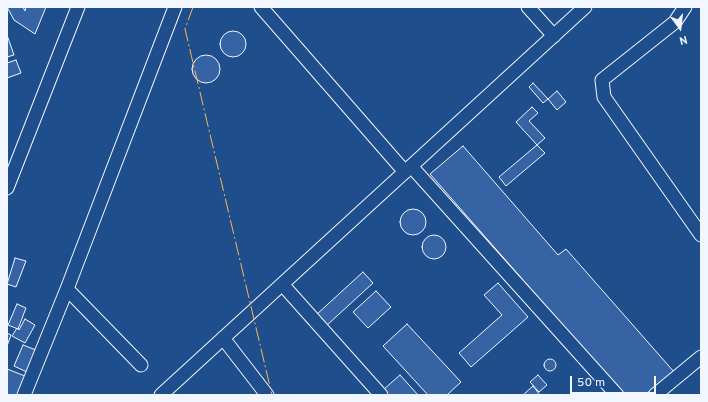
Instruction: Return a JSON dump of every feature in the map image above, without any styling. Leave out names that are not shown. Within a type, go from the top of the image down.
[{"type":"lane","points":[[7,188],[78,7]]},
{"type":"lane","points":[[24,395],[67,289],[175,7]]},
{"type":"lane","points":[[261,7],[408,169],[617,395]]},
{"type":"lane","points":[[528,7],[554,36]]},
{"type":"lane","points":[[161,395],[585,7]]},
{"type":"lane","points":[[685,7],[675,22],[602,80],[604,97],[701,235]]},
{"type":"lane","points":[[282,284],[381,395]]},
{"type":"lane","points":[[67,289],[141,365]]},
{"type":"lane","points":[[223,338],[267,395]]},
{"type":"lane","points":[[655,395],[701,357]]},
{"type":"building","points":[[7,7],[23,7],[25,11],[26,7],[46,7],[35,34],[14,20]]},
{"type":"building","points":[[233,31],[242,35],[246,44],[242,53],[233,57],[224,53],[220,44],[224,35]]},
{"type":"building","points":[[7,35],[14,55],[7,57]]},
{"type":"building","points":[[206,55],[216,59],[220,69],[216,79],[206,83],[196,79],[192,69],[196,59]]},
{"type":"building","points":[[16,60],[21,73],[7,78],[7,63]]},
{"type":"building","points":[[533,83],[548,99],[543,103],[529,87]]},
{"type":"building","points":[[557,91],[566,102],[557,110],[548,99]]},
{"type":"building","points":[[532,107],[538,113],[529,121],[545,138],[537,145],[516,122]]},
{"type":"building","points":[[537,145],[545,153],[506,186],[499,177]]},
{"type":"building","points":[[463,146],[558,255],[566,249],[675,373],[650,395],[624,395],[430,174]]},
{"type":"building","points":[[413,209],[422,213],[426,222],[422,231],[413,235],[404,231],[400,222],[404,213]]},
{"type":"building","points":[[434,235],[443,238],[446,247],[443,256],[434,259],[425,256],[422,247],[425,238]]},
{"type":"building","points":[[15,258],[26,261],[16,287],[7,284]]},
{"type":"building","points":[[363,272],[373,283],[326,326],[316,315]]},
{"type":"building","points":[[498,283],[528,317],[471,367],[459,353],[502,315],[484,295]]},
{"type":"building","points":[[376,291],[391,307],[368,328],[353,312]]},
{"type":"building","points":[[17,304],[26,308],[18,329],[8,325]]},
{"type":"building","points":[[25,319],[35,325],[25,343],[12,336],[17,328],[19,330]]},
{"type":"building","points":[[407,324],[461,382],[447,395],[428,395],[383,346]]},
{"type":"building","points":[[7,333],[11,335],[7,346]]},
{"type":"building","points":[[23,345],[36,350],[27,372],[14,366]]},
{"type":"building","points":[[550,359],[554,361],[556,365],[554,369],[550,371],[546,369],[544,365],[546,361]]},
{"type":"building","points":[[7,369],[25,376],[17,395],[7,395]]},
{"type":"building","points":[[400,375],[418,395],[387,395],[383,390]]},
{"type":"building","points":[[538,375],[547,385],[539,392],[530,382]]},
{"type":"building","points":[[533,386],[540,395],[523,395]]},
{"type":"power","points":[[193,7],[185,29],[272,395]]}]
